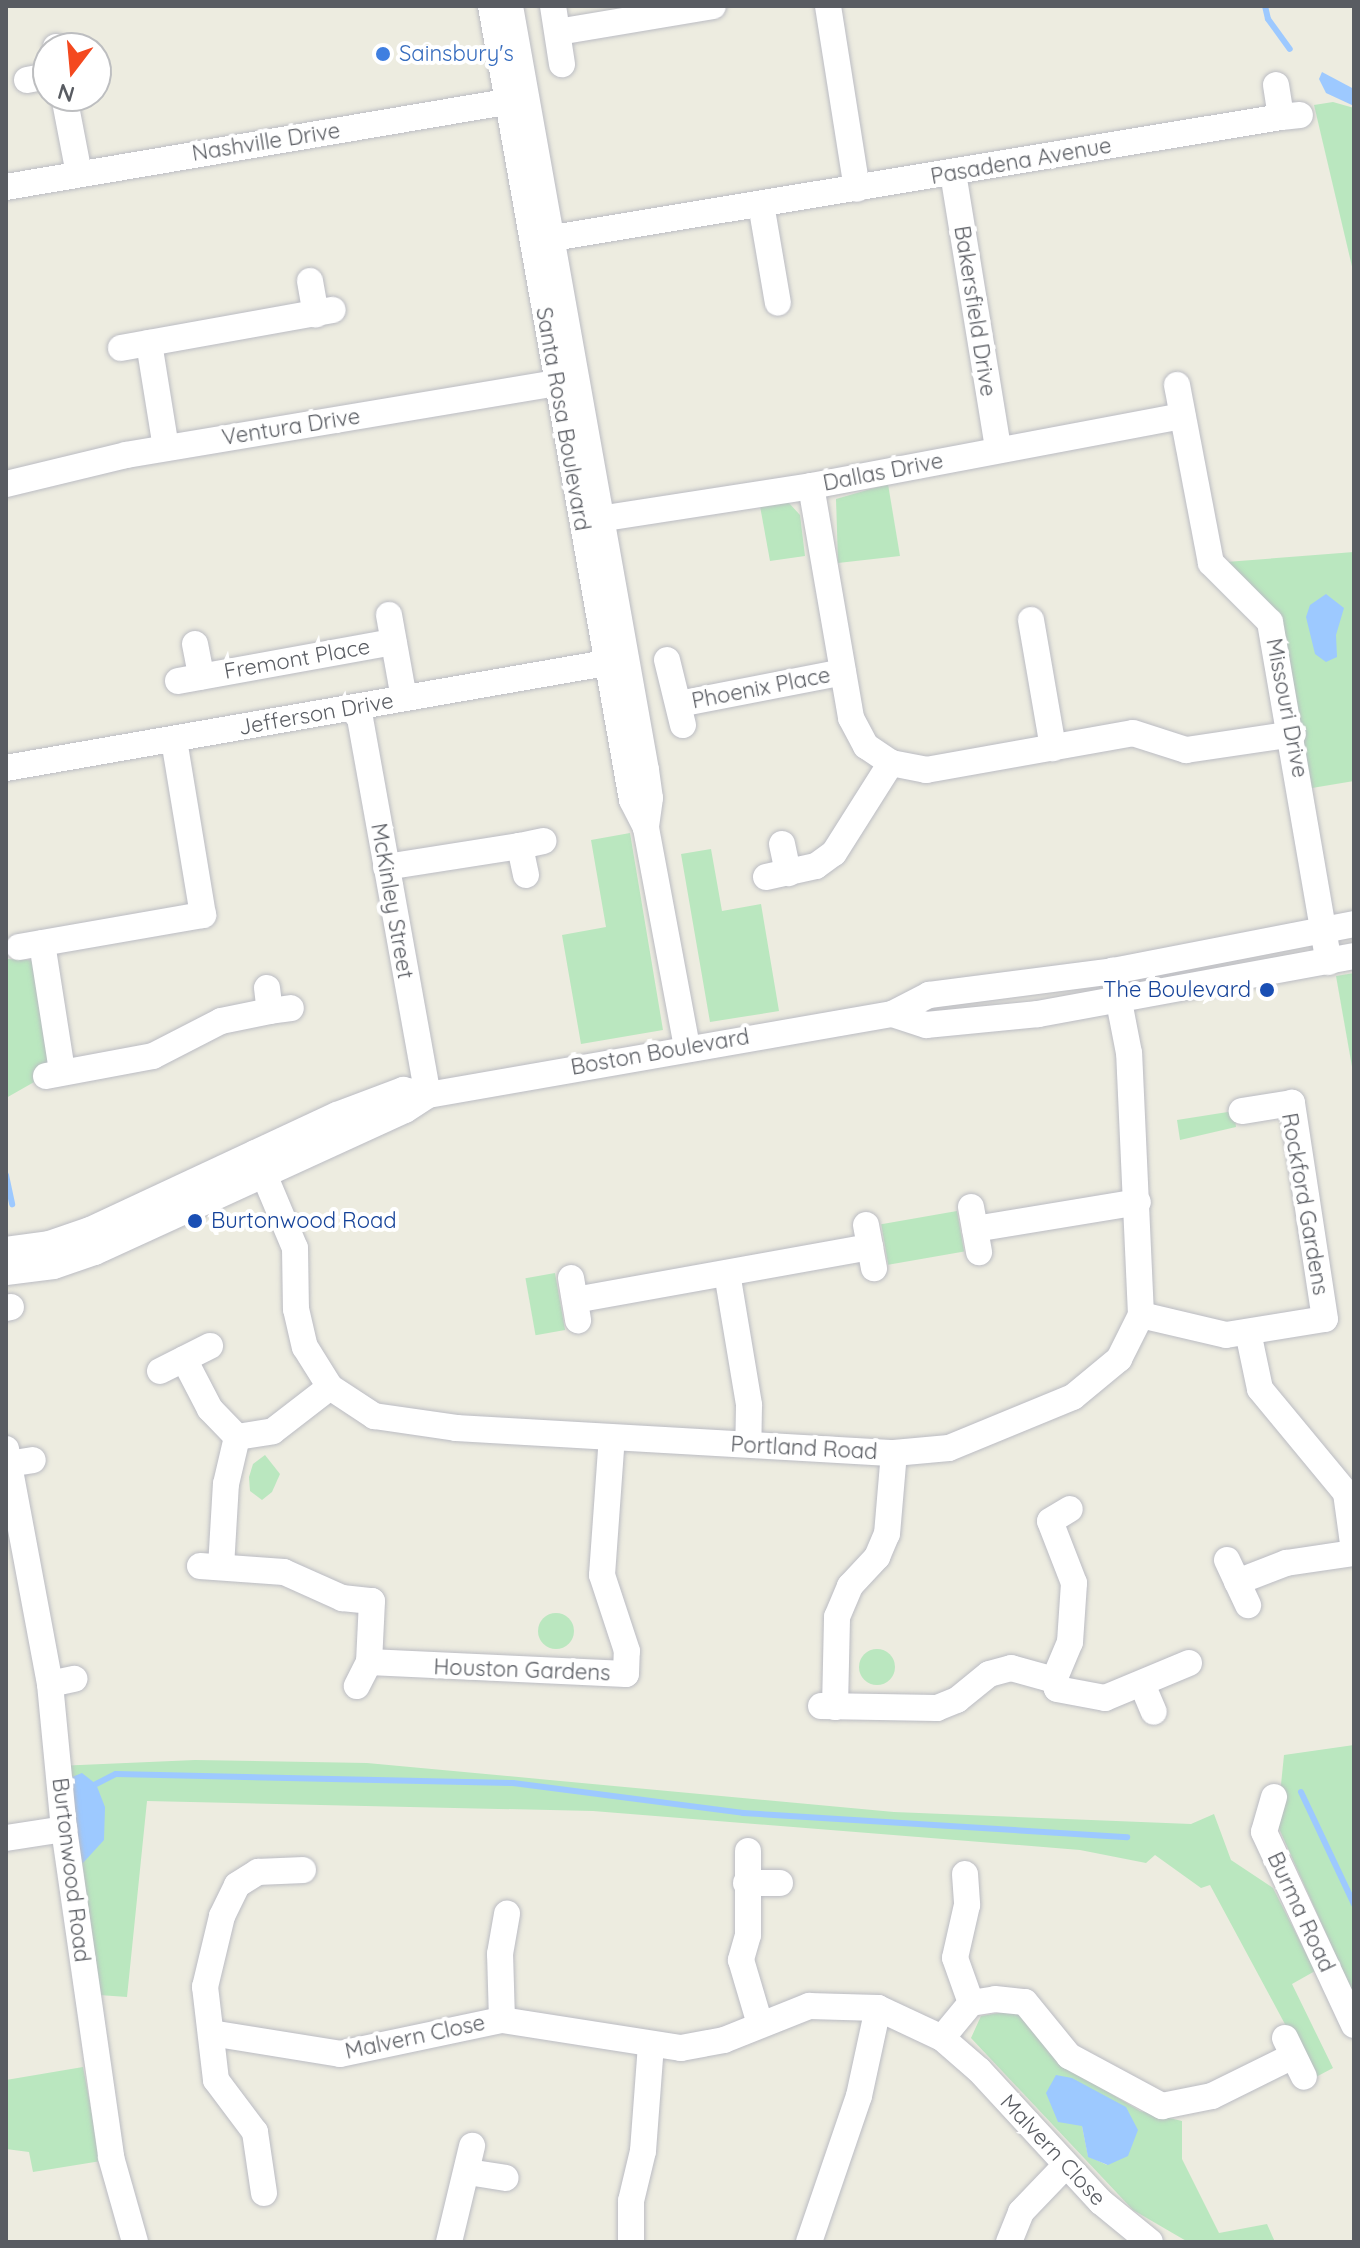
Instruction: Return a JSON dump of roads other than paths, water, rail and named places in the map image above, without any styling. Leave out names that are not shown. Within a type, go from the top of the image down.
[{"type":"street","name":"Santa Rosa Boulevard","points":[[491,6],[517,100],[616,661],[650,798],[646,828],[687,1047]]},
{"type":"street","name":"Santa Rosa Boulevard","points":[[510,6],[517,100]]},
{"type":"street","points":[[553,6],[562,64]]},
{"type":"street","points":[[558,32],[713,6]]},
{"type":"street","points":[[828,6],[857,189]]},
{"type":"street","name":"Pasadena Avenue","points":[[542,240],[1290,116],[1276,85]]},
{"type":"street","name":"Nashville Drive","points":[[6,187],[517,100]]},
{"type":"street","points":[[67,112],[79,174]]},
{"type":"street","name":"Bakersfield Drive","points":[[953,173],[998,449]]},
{"type":"street","points":[[761,204],[777,303]]},
{"type":"street","points":[[121,348],[324,312],[310,281]]},
{"type":"street","points":[[149,343],[166,448]]},
{"type":"street","name":"Ventura Drive","points":[[6,484],[166,448],[567,381]]},
{"type":"street","name":"Missouri Drive","points":[[1177,385],[1211,563],[1270,622],[1293,734],[1323,932],[1342,959]]},
{"type":"street","name":"Dallas Drive","points":[[592,520],[811,486],[1182,416]]},
{"type":"street","name":"Phoenix Place","points":[[811,486],[843,672],[857,732],[891,763]]},
{"type":"street","name":"Fremont Place","points":[[389,615],[404,698]]},
{"type":"street","points":[[1031,620],[1053,748]]},
{"type":"street","name":"Fremont Place","points":[[195,644],[190,679],[393,642]]},
{"type":"street","name":"Phoenix Place","points":[[667,660],[681,715],[843,672]]},
{"type":"street","name":"Jefferson Drive","points":[[6,768],[616,661]]},
{"type":"street","name":"McKinley Street","points":[[358,707],[428,1095]]},
{"type":"street","points":[[782,844],[777,875],[816,866],[834,853],[891,763],[926,770],[1133,733],[1199,750],[1293,734]]},
{"type":"street","points":[[174,739],[214,914],[30,945],[54,1074],[153,1056],[221,1021],[276,1003]]},
{"type":"street","points":[[386,867],[531,844],[526,875]]},
{"type":"street","name":"Boston Boulevard","points":[[6,1250],[49,1244],[90,1230],[428,1095],[687,1047],[892,1014],[929,995],[1113,971],[1354,924]]},
{"type":"street","name":"Boston Boulevard","points":[[892,1014],[926,1025],[948,1023],[1120,1000],[1342,959]]},
{"type":"street","name":"Portland Road","points":[[260,1164],[295,1248],[300,1332],[315,1368],[330,1387],[360,1410],[389,1421],[612,1437],[894,1453],[949,1448],[1073,1397],[1119,1359],[1141,1315],[1129,1053],[1113,971]]},
{"type":"street","name":"Rockford Gardens","points":[[1141,1315],[1211,1334],[1248,1332],[1325,1319],[1292,1103],[1242,1111]]},
{"type":"street","name":"Boston Boulevard","points":[[6,1272],[74,1260],[260,1164]]},
{"type":"street","points":[[975,1229],[1138,1202]]},
{"type":"street","points":[[575,1299],[870,1247]]},
{"type":"street","points":[[727,1273],[749,1405],[748,1444]]},
{"type":"street","points":[[1237,1582],[1286,1563],[1354,1552],[1346,1493],[1272,1408],[1252,1367],[1248,1332]]},
{"type":"street","points":[[160,1371],[210,1346]]},
{"type":"street","points":[[184,1359],[210,1409],[237,1437]]},
{"type":"street","points":[[237,1437],[273,1431],[330,1387]]},
{"type":"street","points":[[237,1437],[210,1566],[299,1575],[342,1598],[372,1601],[369,1662],[357,1686]]},
{"type":"street","name":"Houston Gardens","points":[[369,1662],[626,1674],[627,1651],[602,1575],[612,1437]]},
{"type":"street","points":[[894,1453],[887,1534],[877,1557],[850,1586],[837,1617],[828,1706],[937,1708],[957,1700],[989,1674],[1011,1668],[1054,1680]]},
{"type":"street","name":"Burtonwood Road","points":[[16,1458],[62,1681],[64,1829],[111,2157],[135,2242]]},
{"type":"street","points":[[1070,1509],[1050,1521],[1074,1583],[1070,1642],[1054,1680],[1057,1689],[1105,1698],[1189,1663]]},
{"type":"street","points":[[1142,1684],[1154,1712]]},
{"type":"street","name":"Burma Road","points":[[1274,1797],[1264,1832],[1354,2025]]},
{"type":"street","points":[[6,1838],[64,1829]]},
{"type":"street","points":[[748,1851],[748,1935],[741,1960],[760,2024]]},
{"type":"street","points":[[264,2197],[255,2132],[219,2087],[205,1987],[230,1893],[258,1872],[305,1872]]},
{"type":"street","points":[[965,1874],[967,1905],[955,1958],[971,2003]]},
{"type":"street","points":[[746,1883],[780,1883]]},
{"type":"street","points":[[502,2020],[500,1954],[509,1910]]},
{"type":"street","points":[[942,2038],[971,2003],[995,1999],[1025,2002],[1069,2056],[1162,2106],[1212,2096],[1294,2057]]},
{"type":"street","name":"Malvern Close","points":[[211,2033],[340,2054],[502,2020],[651,2045],[708,2044],[809,2006],[878,2008],[942,2038],[979,2070],[1066,2165],[1150,2242]]},
{"type":"street","points":[[809,2242],[859,2096],[878,2008]]},
{"type":"street","points":[[631,2242],[631,2201],[643,2151],[651,2045]]},
{"type":"street","points":[[449,2242],[470,2159],[506,2178]]},
{"type":"street","points":[[1009,2242],[1021,2212],[1066,2165]]},
{"type":"water","points":[[1322,72],[1354,89],[1354,106],[1326,93],[1319,79]]},
{"type":"water","points":[[1326,594],[1344,608],[1336,635],[1337,657],[1326,662],[1315,654],[1306,617],[1310,605]]},
{"type":"water","points":[[82,1773],[96,1784],[105,1807],[104,1840],[83,1863],[69,1851],[72,1777]]},
{"type":"water","points":[[1056,2075],[1072,2078],[1126,2107],[1138,2130],[1128,2156],[1108,2165],[1088,2157],[1082,2126],[1058,2122],[1046,2093]]},
{"type":"waterway","points":[[1265,6],[1268,19],[1290,49]]},
{"type":"waterway","points":[[6,1175],[12,1204]]},
{"type":"waterway","points":[[96,1784],[116,1774],[513,1783],[743,1813],[1127,1837]]},
{"type":"waterway","points":[[1301,1792],[1354,1904]]},
{"type":"place","name":"Sainsbury's","points":[[383,54]]},
{"type":"place","name":"The Boulevard","points":[[1267,990]]},
{"type":"place","name":"Burtonwood Road","points":[[195,1221]]}]
